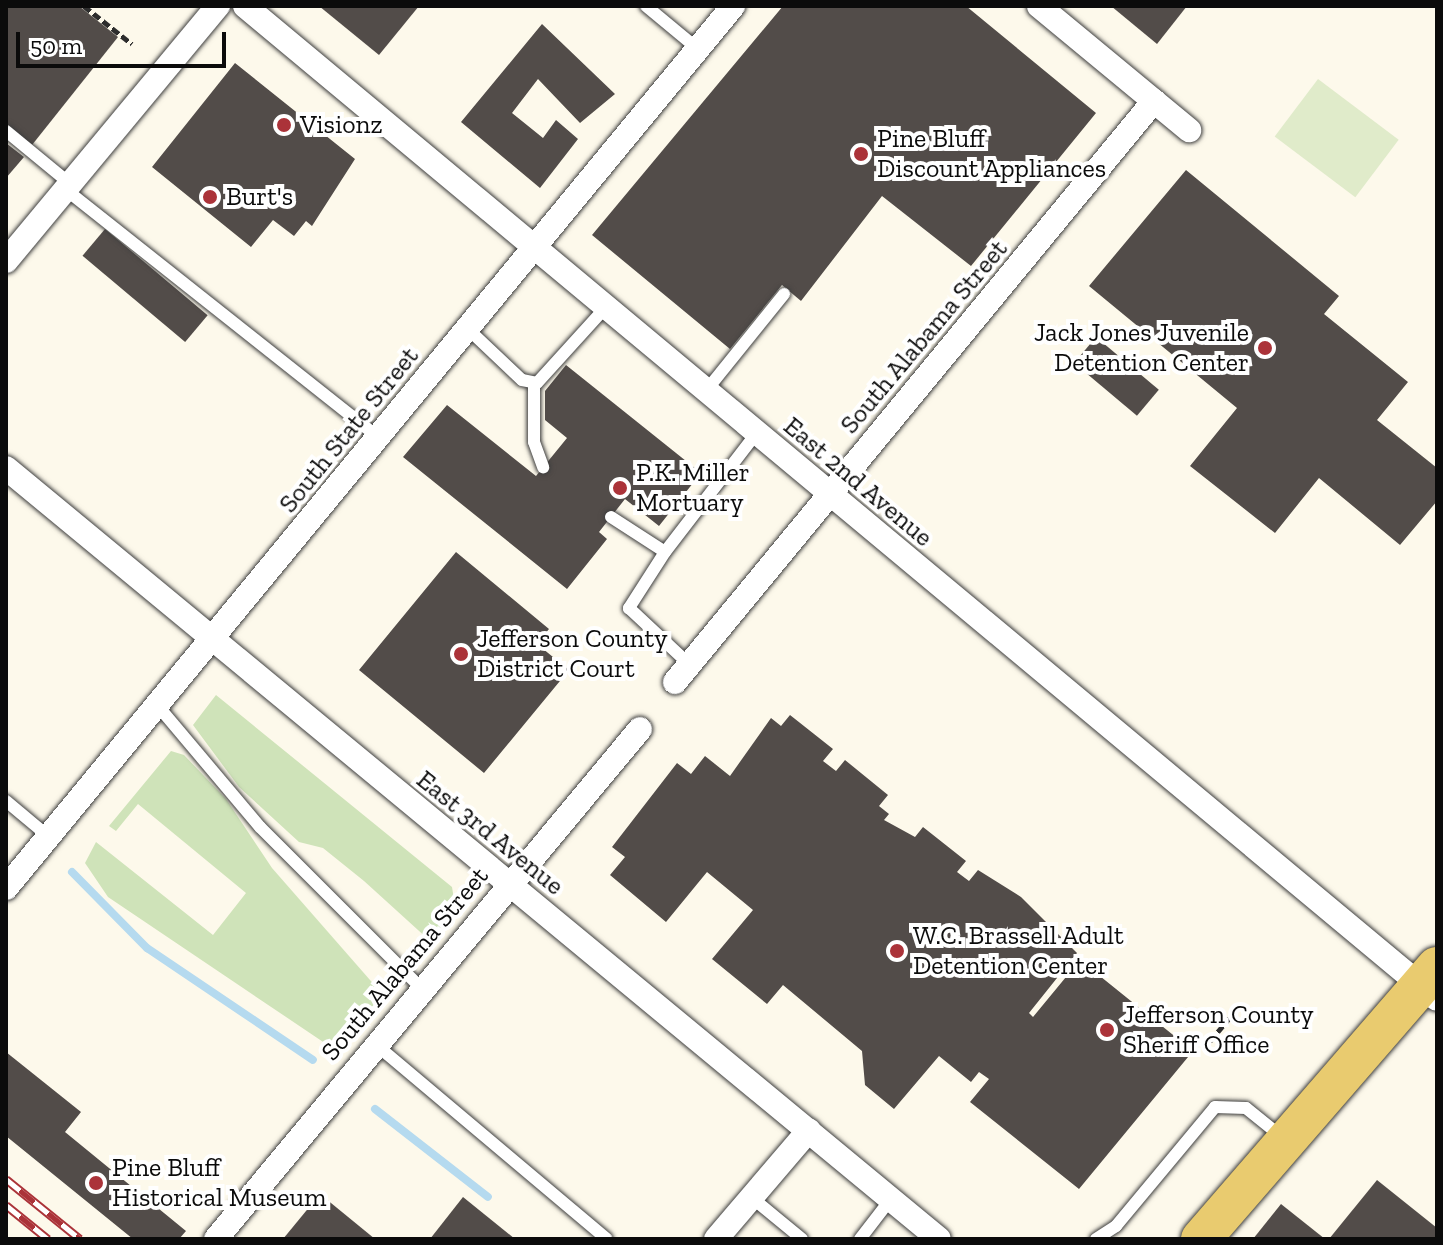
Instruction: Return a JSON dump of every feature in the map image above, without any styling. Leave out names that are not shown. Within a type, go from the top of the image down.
[{"type":"main road","points":[[1201,1239],[1432,984]]},
{"type":"street","points":[[6,261],[218,6]]},
{"type":"street","name":"East 2nd Avenue","points":[[245,6],[829,495],[1432,984]]},
{"type":"street","name":"South State Street","points":[[6,888],[380,439],[733,6]]},
{"type":"street","points":[[1039,6],[1189,130]]},
{"type":"street","name":"South Alabama Street","points":[[682,674],[1154,101]]},
{"type":"street","name":"East 3rd Avenue","points":[[6,468],[939,1239]]},
{"type":"street","name":"South Alabama Street","points":[[216,1239],[374,1043],[423,990],[508,884],[640,729]]},
{"type":"street","points":[[716,1239],[809,1130]]},
{"type":"lane","points":[[646,6],[698,49]]},
{"type":"lane","points":[[6,131],[67,186],[380,439]]},
{"type":"lane","points":[[705,392],[784,294]]},
{"type":"lane","points":[[534,384],[548,377],[605,308]]},
{"type":"lane","points":[[468,329],[534,384]]},
{"type":"lane","points":[[534,384],[534,442],[543,467]]},
{"type":"lane","points":[[682,674],[629,608],[665,552],[756,434]]},
{"type":"lane","points":[[611,517],[665,552]]},
{"type":"lane","points":[[158,706],[260,827],[423,990]]},
{"type":"lane","points":[[6,801],[49,837]]},
{"type":"lane","points":[[374,1043],[607,1239]]},
{"type":"lane","points":[[1096,1239],[1116,1226],[1215,1107],[1246,1108],[1289,1142]]},
{"type":"lane","points":[[751,1197],[802,1239]]},
{"type":"lane","points":[[860,1239],[890,1200]]},
{"type":"path","points":[[84,6],[132,44]]},
{"type":"path","points":[[1210,1041],[1229,1018]]},
{"type":"green space","points":[[1318,79],[1399,140],[1355,197],[1275,137]]},
{"type":"green space","points":[[216,695],[452,887],[456,912],[429,940],[323,848],[299,842],[239,787],[193,725]]},
{"type":"green space","points":[[171,751],[184,755],[226,799],[272,868],[384,996],[338,1052],[108,897],[85,863],[96,842],[213,935],[246,893],[138,804],[116,831],[109,826]]},
{"type":"building","points":[[6,6],[79,6],[118,37],[32,145],[6,124]]},
{"type":"building","points":[[319,6],[419,6],[379,55]]},
{"type":"building","name":"Pine Bluff Discount Appliances","points":[[783,6],[966,6],[1096,113],[971,266],[882,196],[801,301],[782,285],[730,349],[592,235]]},
{"type":"building","points":[[1111,6],[1187,6],[1157,44]]},
{"type":"building","points":[[542,24],[615,94],[580,123],[538,79],[512,113],[543,138],[556,120],[578,139],[540,188],[461,122]]},
{"type":"building","points":[[235,63],[355,159],[312,226],[306,221],[294,236],[273,220],[251,247],[152,167]]},
{"type":"building","points":[[6,143],[24,157],[6,178]]},
{"type":"building","name":"Jack Jones Juvenile Detention Center","points":[[1186,170],[1339,296],[1324,314],[1408,382],[1377,420],[1437,468],[1437,501],[1400,545],[1319,478],[1275,533],[1190,466],[1237,408],[1089,286]]},
{"type":"building","points":[[105,229],[208,315],[185,342],[83,256]]},
{"type":"building","name":"Jack Jones Juvenile Detention Center","points":[[1096,337],[1159,390],[1137,416],[1074,363]]},
{"type":"building","name":"P.K. Miller Mortuary","points":[[566,365],[701,473],[659,526],[625,499],[599,532],[607,539],[567,589],[403,457],[447,405],[536,476],[567,438],[545,420],[545,391]]},
{"type":"building","name":"Jefferson County District Court","points":[[456,552],[549,629],[537,644],[569,670],[484,773],[359,670]]},
{"type":"building","name":"W.C. Brassell Adult Detention Center","points":[[790,715],[833,749],[823,761],[836,771],[845,760],[888,795],[879,806],[889,814],[884,820],[915,837],[923,827],[966,861],[957,872],[969,881],[978,870],[1021,897],[1077,953],[1029,1013],[1033,1017],[1080,960],[1193,1051],[1079,1189],[970,1102],[989,1079],[979,1072],[971,1082],[939,1056],[894,1109],[865,1085],[862,1051],[783,985],[767,1004],[712,959],[753,910],[707,872],[666,922],[610,875],[625,857],[612,847],[677,763],[691,774],[705,756],[730,776],[771,718],[781,726]]},
{"type":"building","name":"Pine Bluff Historical Museum","points":[[6,1052],[81,1112],[65,1132],[186,1231],[179,1239],[133,1239],[6,1136]]},
{"type":"building","points":[[1377,1180],[1437,1228],[1437,1239],[1329,1239]]},
{"type":"building","points":[[320,1194],[375,1239],[283,1239]]},
{"type":"building","points":[[463,1197],[515,1239],[430,1239]]},
{"type":"building","points":[[1281,1204],[1325,1239],[1253,1239]]},
{"type":"waterway","points":[[72,872],[147,948],[313,1060]]},
{"type":"waterway","points":[[375,1109],[488,1197]]},
{"type":"railway","points":[[6,1179],[80,1239]]},
{"type":"railway","points":[[6,1205],[48,1239]]},
{"type":"place","name":"Visionz","points":[[284,125]]},
{"type":"place","name":"Pine Bluff Discount Appliances","points":[[861,154]]},
{"type":"place","name":"Burt's","points":[[210,197]]},
{"type":"place","name":"Jack Jones Juvenile Detention Center","points":[[1265,348]]},
{"type":"place","name":"P.K. Miller Mortuary","points":[[620,488]]},
{"type":"place","name":"Jefferson County District Court","points":[[461,654]]},
{"type":"place","name":"W.C. Brassell Adult Detention Center","points":[[897,951]]},
{"type":"place","name":"Jefferson County Sheriff Office","points":[[1107,1030]]},
{"type":"place","name":"Pine Bluff Historical Museum","points":[[96,1183]]}]
